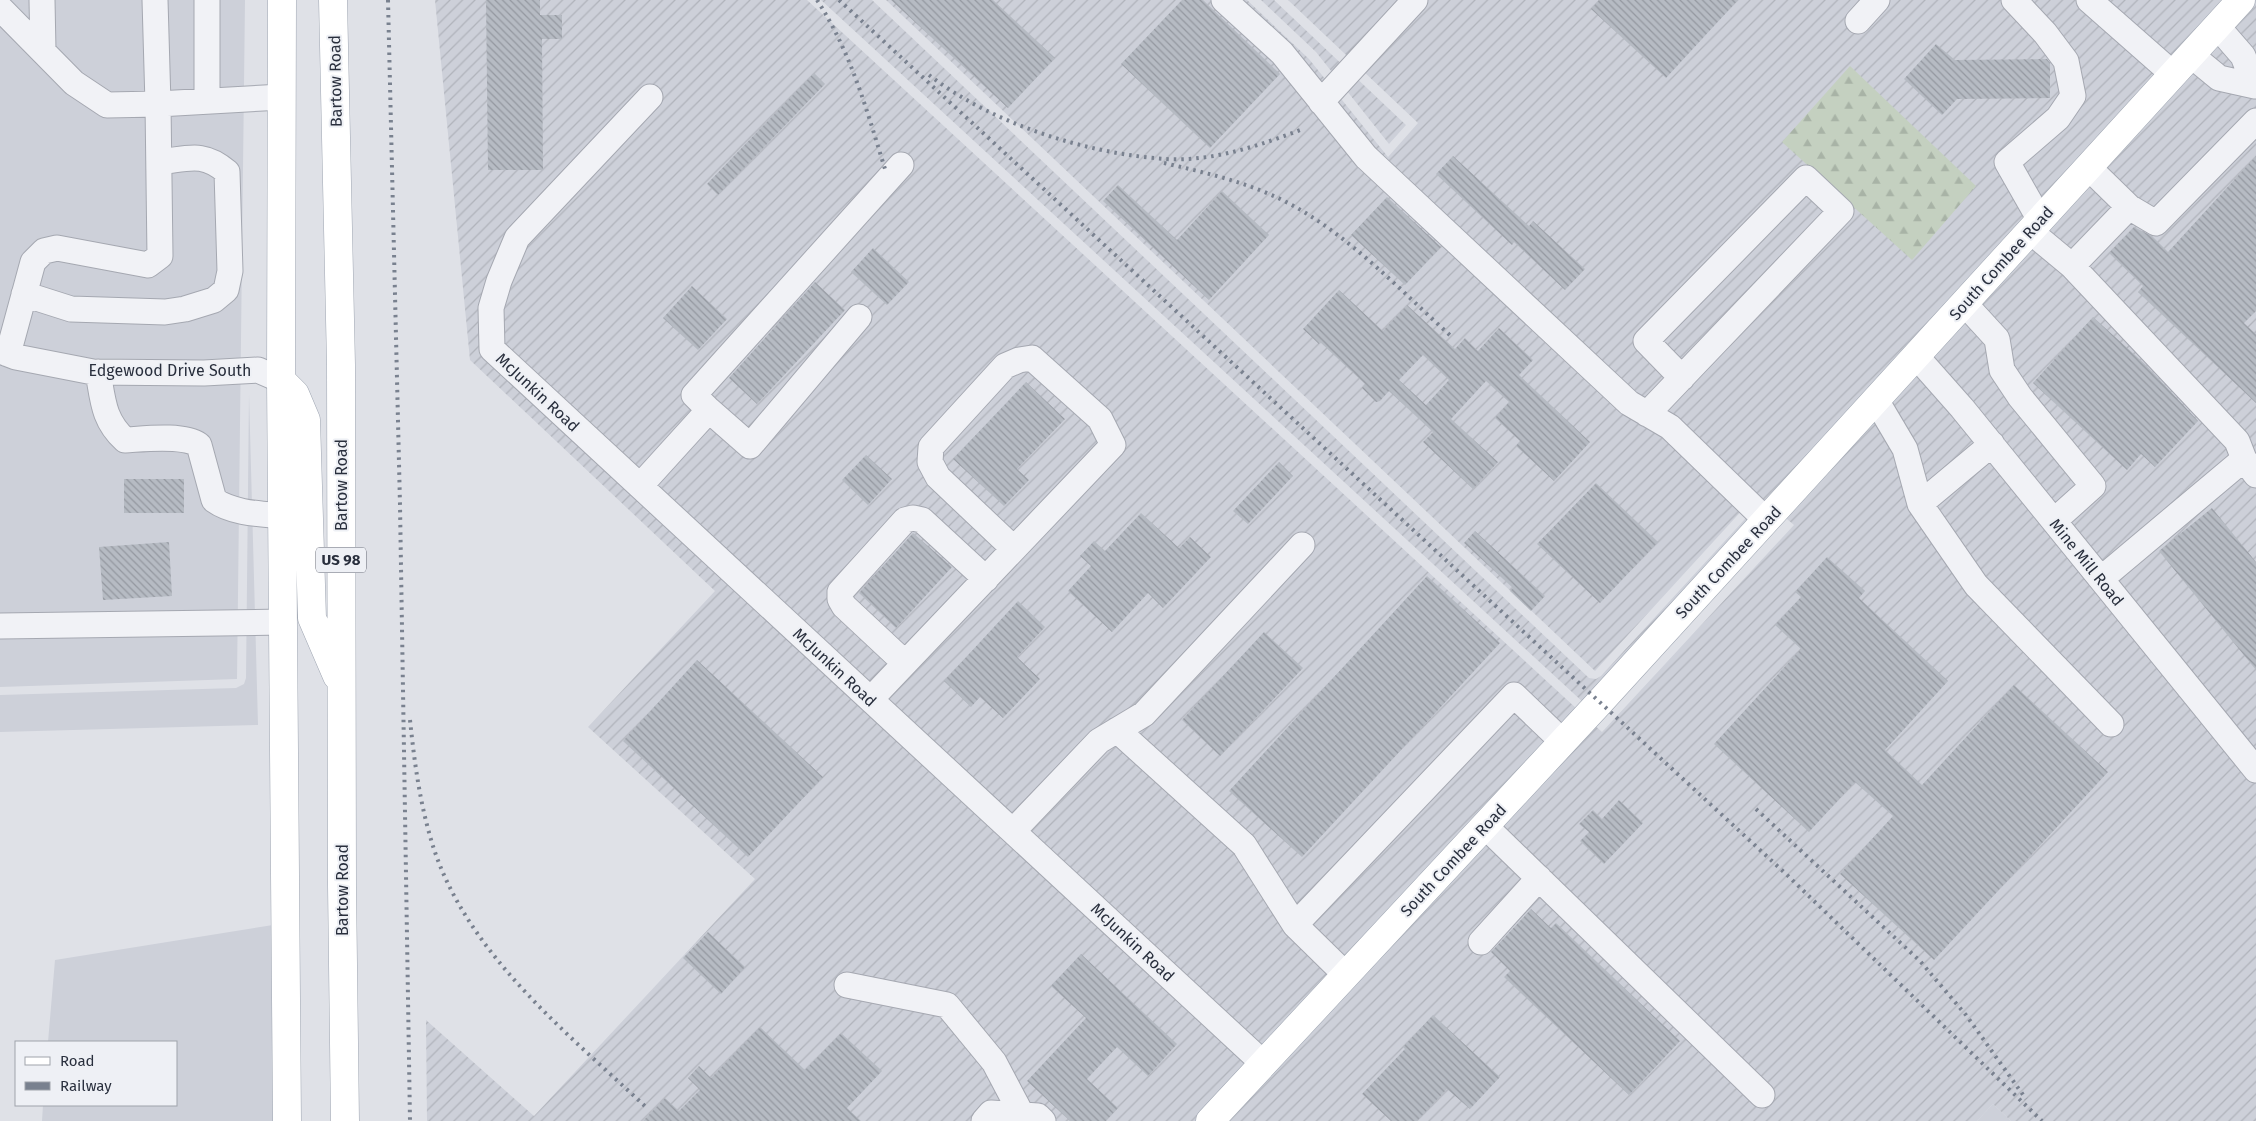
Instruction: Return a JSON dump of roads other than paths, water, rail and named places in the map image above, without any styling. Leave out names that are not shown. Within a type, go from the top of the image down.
[{"type":"main road","points":[[282,0],[281,380],[288,1115]]},
{"type":"main road","name":"Bartow Road","points":[[333,0],[341,366],[342,886],[345,1121]]},
{"type":"main road","name":"South Combee Road","points":[[1210,1121],[1563,742],[2241,0]]},
{"type":"main road","points":[[281,380],[296,394],[306,420],[312,618],[342,687]]},
{"type":"street","points":[[42,0],[43,50]]},
{"type":"street","points":[[4,353],[33,262],[44,251],[57,248],[148,265],[160,256],[155,0]]},
{"type":"street","points":[[207,0],[207,101]]},
{"type":"street","points":[[1224,0],[1282,53],[1366,158],[1629,403],[1670,427],[1766,520]]},
{"type":"street","points":[[1321,102],[1415,0]]},
{"type":"street","points":[[1858,21],[1877,0]]},
{"type":"street","points":[[2014,0],[2045,33],[2066,61],[2073,96],[2058,118],[2007,162],[2035,225],[2237,441],[2250,467],[2101,579]]},
{"type":"street","points":[[2088,0],[2182,65],[2219,78],[2255,86]]},
{"type":"street","points":[[0,8],[74,83],[107,105],[282,97]]},
{"type":"street","points":[[2217,26],[2242,56],[2255,86]]},
{"type":"street","name":"McJunkin Road","points":[[650,97],[517,238],[499,281],[491,308],[492,349],[1264,1064]]},
{"type":"street","points":[[2088,167],[2129,207],[2156,223],[2256,120]]},
{"type":"street","points":[[24,294],[71,309],[132,312],[147,302],[162,302],[186,309],[214,300],[226,290],[230,271],[226,172],[215,162],[203,157],[159,162]]},
{"type":"street","points":[[859,317],[750,446],[694,395],[901,164]]},
{"type":"street","points":[[1647,414],[1682,378],[1841,211],[1806,178],[1646,340],[1682,378]]},
{"type":"street","points":[[2072,266],[2129,207]]},
{"type":"street","points":[[1964,303],[1997,339],[2002,370],[2020,396],[2093,486],[2054,521]]},
{"type":"street","name":"Edgewood Drive South","points":[[4,353],[98,372],[204,373],[258,370],[281,380]]},
{"type":"street","name":"Mine Mill Road","points":[[1916,356],[1992,444],[2256,770]]},
{"type":"street","points":[[870,699],[1014,550],[1113,445],[1100,419],[1032,358],[1019,360],[1005,366],[931,448],[930,462],[938,476],[1014,550]]},
{"type":"street","points":[[98,372],[105,413],[114,430],[125,440],[177,439],[194,441],[199,445],[214,500],[221,505],[260,514],[282,516]]},
{"type":"street","points":[[1876,400],[1905,449],[1920,504],[1976,585],[2111,724]]},
{"type":"street","points":[[640,486],[709,410]]},
{"type":"street","points":[[1920,504],[1992,444]]},
{"type":"street","points":[[905,663],[844,606],[840,599],[840,592],[904,520],[913,518],[922,520],[986,578]]},
{"type":"street","points":[[1013,831],[1099,741],[1144,714],[1302,545]]},
{"type":"street","points":[[0,626],[283,622]]},
{"type":"street","points":[[1295,925],[1514,696],[1563,742]]},
{"type":"street","points":[[1118,730],[1244,845],[1295,925],[1346,975]]},
{"type":"street","points":[[1485,826],[1762,1095]]},
{"type":"street","points":[[1481,942],[1538,878]]},
{"type":"street","points":[[847,984],[947,1005],[994,1062],[1033,1118]]},
{"type":"street","points":[[984,1121],[992,1113],[1033,1118]]},
{"type":"railway","points":[[388,0],[400,505],[410,1121]]},
{"type":"railway","points":[[817,0],[849,61],[865,104],[885,169]]},
{"type":"railway","points":[[839,0],[1786,874],[2042,1121]]},
{"type":"railway","points":[[929,75],[954,92],[1011,122],[1073,143],[1136,156],[1166,159],[1201,158],[1236,151],[1303,129]]},
{"type":"railway","points":[[1164,163],[1244,184],[1290,204],[1312,217],[1354,248],[1452,337]]},
{"type":"railway","points":[[410,720],[415,763],[426,822],[445,877],[465,915],[519,986],[550,1018],[647,1108]]},
{"type":"railway","points":[[1756,809],[1920,961],[1966,1015],[2026,1099]]}]
